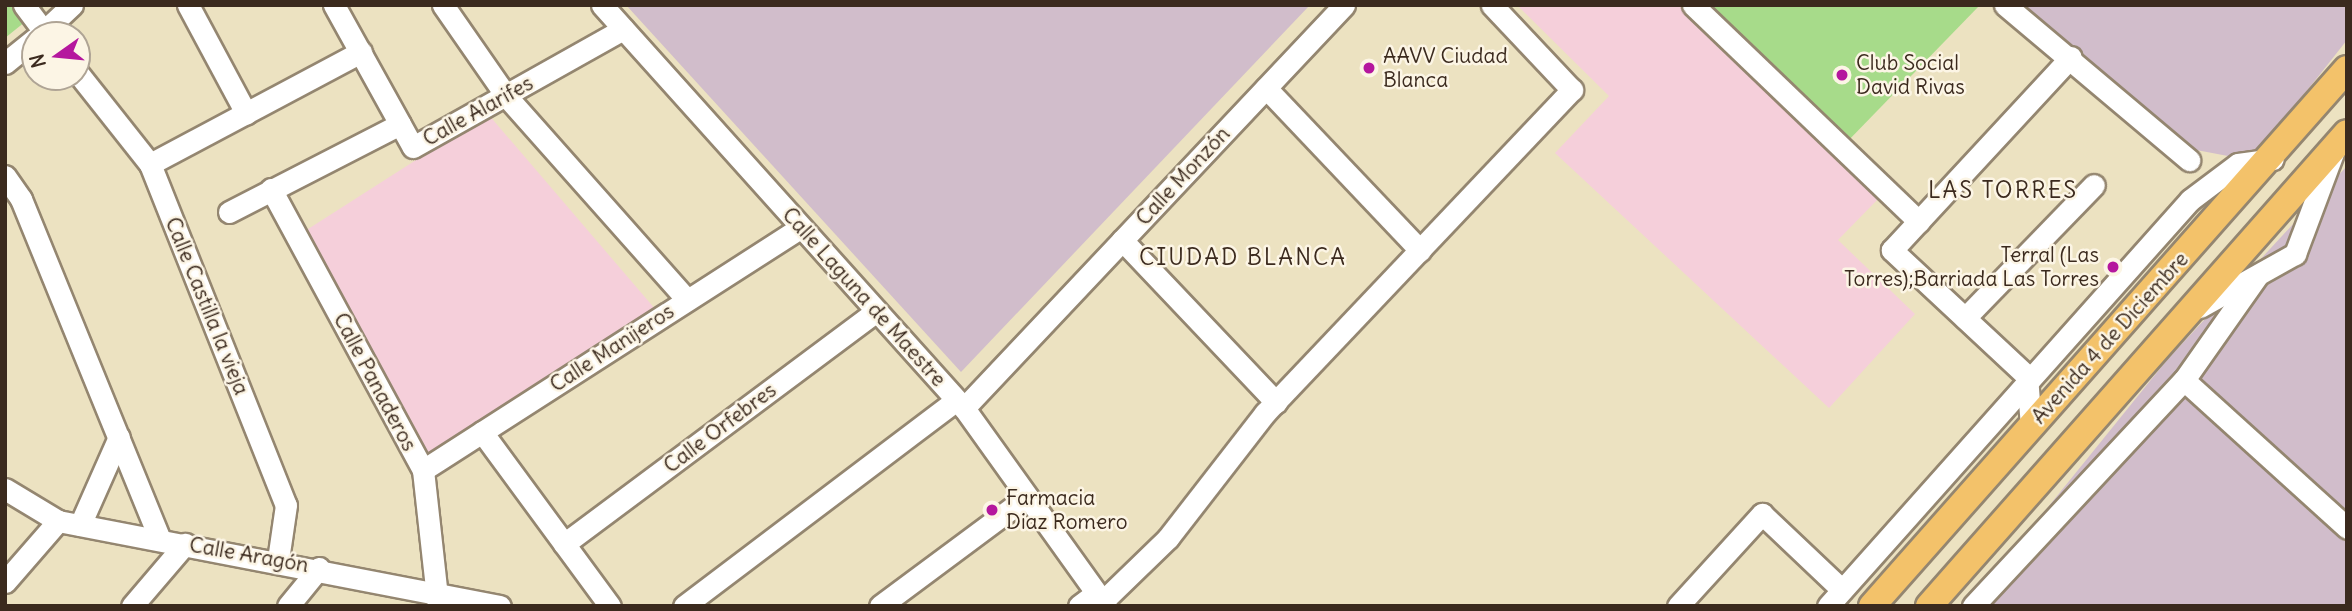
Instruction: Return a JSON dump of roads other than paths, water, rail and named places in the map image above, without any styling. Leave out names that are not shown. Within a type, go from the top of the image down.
[{"type":"main road","name":"Avenida 4 de Diciembre","points":[[1872,606],[2273,159],[2347,69]]},
{"type":"main road","name":"Avenida 4 de Diciembre","points":[[1929,606],[2343,143]]},
{"type":"street","points":[[24,5],[34,21]]},
{"type":"street","points":[[56,21],[72,5]]},
{"type":"street","points":[[188,5],[246,113]]},
{"type":"street","points":[[334,5],[400,124]]},
{"type":"street","points":[[443,5],[507,97],[687,300]]},
{"type":"street","name":"Calle Laguna de Maestre","points":[[602,5],[960,404],[1027,497],[1096,602]]},
{"type":"street","name":"Calle Monzón","points":[[684,606],[960,404],[1122,240],[1344,5]]},
{"type":"street","points":[[1096,602],[1168,538],[1276,402],[1572,90],[1492,5]]},
{"type":"street","points":[[1693,5],[1919,222]]},
{"type":"street","points":[[2005,5],[2071,57],[2189,160],[2238,164],[2273,159]]},
{"type":"street","name":"Calle Alarifes","points":[[229,212],[400,124],[413,147],[507,97],[623,29]]},
{"type":"street","points":[[5,63],[21,51]]},
{"type":"street","points":[[150,164],[361,52]]},
{"type":"street","points":[[2031,426],[2027,376],[1892,250],[2071,57]]},
{"type":"street","points":[[1266,88],[1420,250]]},
{"type":"street","name":"Calle Castilla la vieja","points":[[91,90],[150,164],[286,505],[278,561]]},
{"type":"street","points":[[2192,312],[2295,254],[2324,177],[2343,143]]},
{"type":"street","points":[[2189,160],[2190,200]]},
{"type":"street","points":[[1678,606],[1762,514],[1835,598],[2027,376],[2190,200],[2238,164]]},
{"type":"street","points":[[5,176],[21,198],[160,539]]},
{"type":"street","points":[[1965,318],[2094,185]]},
{"type":"street","name":"Calle Panaderos","points":[[271,189],[423,470],[435,597]]},
{"type":"street","name":"Calle Manijeros","points":[[423,470],[801,227]]},
{"type":"street","points":[[1122,240],[1276,402]]},
{"type":"street","points":[[1973,606],[2184,380],[2257,275]]},
{"type":"street","name":"Calle Orfebres","points":[[564,544],[877,311]]},
{"type":"street","points":[[2184,380],[2347,528]]},
{"type":"street","points":[[482,432],[610,606]]},
{"type":"street","points":[[80,525],[119,437]]},
{"type":"street","name":"Calle Aragón","points":[[5,489],[58,521],[319,568],[435,597],[500,606]]},
{"type":"street","points":[[880,606],[1027,497]]},
{"type":"street","points":[[5,582],[58,521]]},
{"type":"street","points":[[132,606],[185,544]]},
{"type":"street","points":[[288,606],[319,568]]},
{"type":"place","name":"AAVV Ciudad Blanca","points":[[1369,68]]},
{"type":"place","name":"Club Social David Rivas","points":[[1842,75]]},
{"type":"place","name":"Terral (Las Torres);Barriada Las Torres","points":[[2113,267]]},
{"type":"place","name":"Farmacia Diaz Romero","points":[[992,510]]},
{"type":"district","name":"LAS TORRES","points":[[2003,190]]},
{"type":"district","name":"CIUDAD BLANCA","points":[[1243,257]]}]
